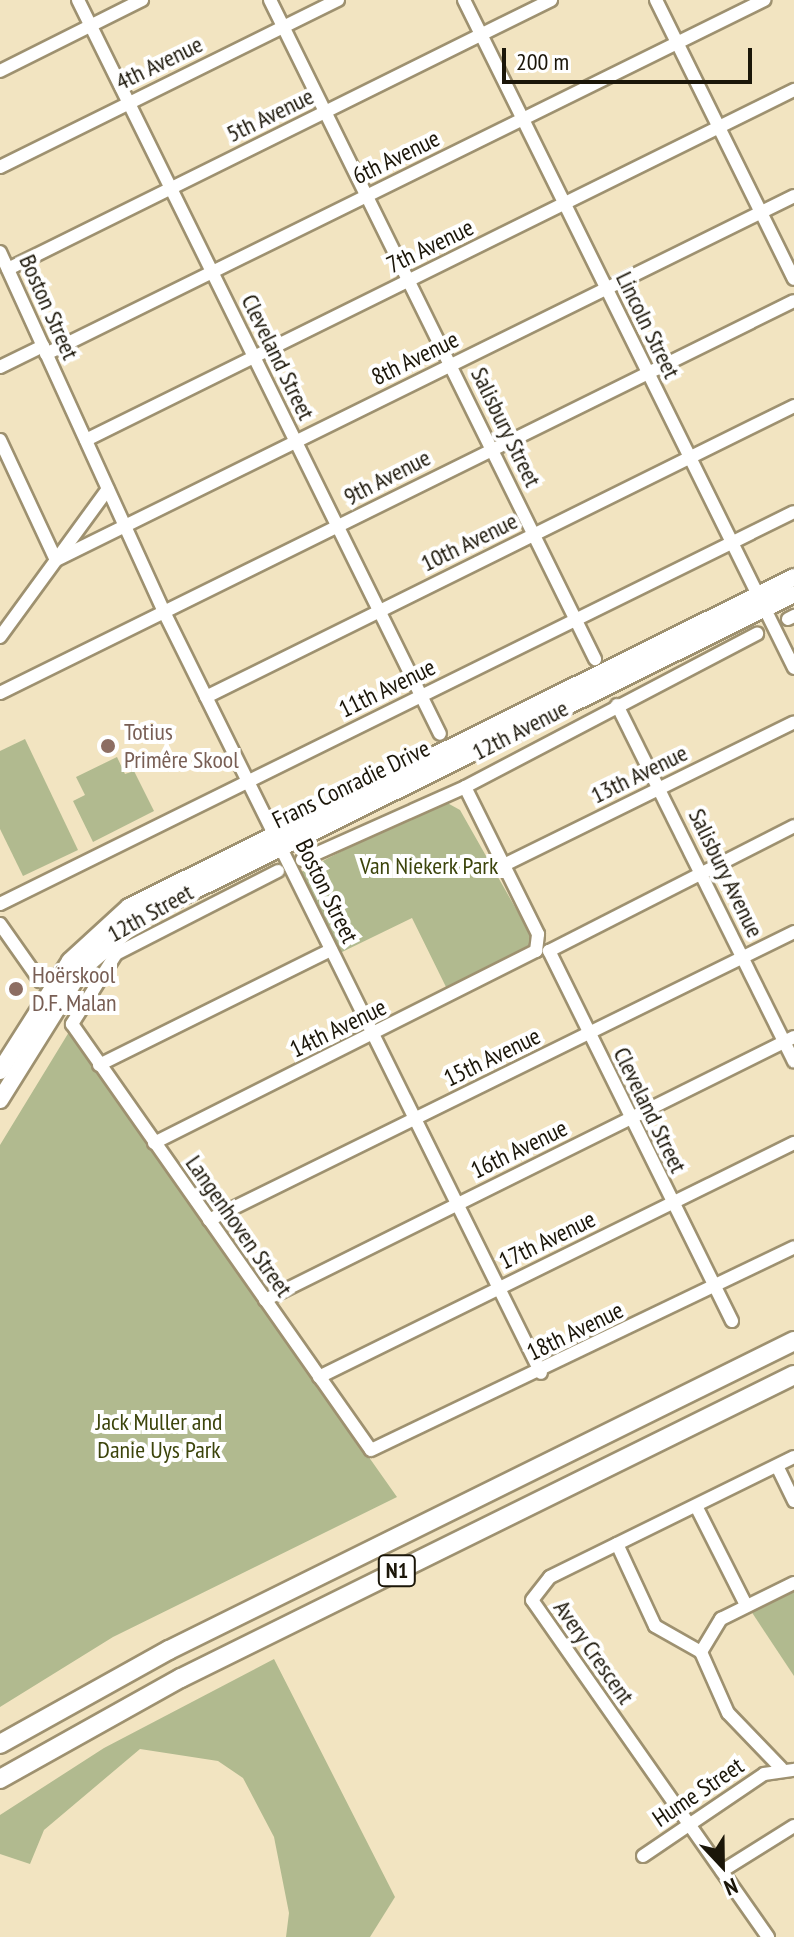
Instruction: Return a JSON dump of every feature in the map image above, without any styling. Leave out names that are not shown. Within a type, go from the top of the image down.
[{"type":"highway","name":"N1","points":[[0,1744],[169,1650],[794,1341]]},
{"type":"highway","name":"N1","points":[[0,1779],[169,1685],[794,1375]]},
{"type":"main road","name":"Frans Conradie Drive","points":[[0,1071],[93,935],[146,897],[276,840],[760,602],[794,577]]},
{"type":"main road","name":"Frans Conradie Drive","points":[[760,602],[794,594]]},
{"type":"main road","name":"Frans Conradie Drive","points":[[0,1100],[69,987],[108,943],[154,909],[276,840]]},
{"type":"street","name":"Cleveland Street","points":[[78,0],[440,734]]},
{"type":"street","points":[[0,71],[142,0]]},
{"type":"street","name":"Salisbury Street","points":[[270,0],[595,659]]},
{"type":"street","name":"4th Avenue","points":[[0,167],[338,0]]},
{"type":"street","name":"Lincoln Street","points":[[464,0],[794,668]]},
{"type":"street","name":"5th Avenue","points":[[8,269],[551,0]]},
{"type":"street","points":[[656,0],[794,279]]},
{"type":"street","name":"6th Avenue","points":[[0,367],[45,350],[212,272],[764,0]]},
{"type":"street","name":"7th Avenue","points":[[86,440],[794,90]]},
{"type":"street","name":"8th Avenue","points":[[56,560],[794,196]]},
{"type":"street","name":"Boston Street","points":[[0,252],[164,612],[541,1373]]},
{"type":"street","name":"9th Avenue","points":[[0,693],[794,301]]},
{"type":"street","name":"10th Avenue","points":[[206,697],[794,406]]},
{"type":"street","points":[[0,440],[56,560]]},
{"type":"street","points":[[0,636],[108,489]]},
{"type":"street","name":"11th Avenue","points":[[0,904],[794,512]]},
{"type":"street","name":"12th Avenue","points":[[302,860],[465,787],[757,634]]},
{"type":"street","name":"Salisbury Avenue","points":[[617,705],[743,958],[789,1040],[794,1061]]},
{"type":"street","name":"13th Avenue","points":[[504,865],[794,722]]},
{"type":"street","name":"Cleveland Street","points":[[465,787],[732,1321]]},
{"type":"street","name":"14th Avenue","points":[[154,1143],[794,826]]},
{"type":"street","name":"12th Street","points":[[71,1022],[120,951],[278,871]]},
{"type":"street","points":[[0,924],[40,981]]},
{"type":"street","name":"15th Avenue","points":[[205,1215],[415,1119],[794,932]]},
{"type":"street","points":[[99,1065],[331,950]]},
{"type":"street","name":"Langenhoven Street","points":[[71,1022],[319,1377],[375,1451]]},
{"type":"street","name":"16th Avenue","points":[[265,1300],[789,1040]]},
{"type":"street","name":"17th Avenue","points":[[319,1377],[794,1143]]},
{"type":"street","name":"18th Avenue","points":[[375,1451],[541,1373],[794,1247]]},
{"type":"street","name":"Avery Crescent","points":[[768,1937],[532,1600],[538,1584],[794,1457]]},
{"type":"street","points":[[777,1466],[794,1501]]},
{"type":"street","points":[[696,1506],[745,1603]]},
{"type":"street","points":[[617,1544],[655,1626],[701,1652],[728,1713],[788,1769]]},
{"type":"street","points":[[701,1652],[709,1629],[745,1603],[794,1583]]},
{"type":"street","name":"Hume Street","points":[[643,1856],[688,1825],[788,1769]]},
{"type":"street","points":[[722,1871],[794,1826]]},
{"type":"green space","points":[[25,739],[78,850],[23,876],[0,829],[0,751]]},
{"type":"green space","points":[[117,757],[125,774],[134,771],[154,811],[93,842],[73,801],[85,795],[76,777]]},
{"type":"green space","name":"Van Niekerk Park","points":[[442,800],[460,810],[532,937],[531,948],[447,989],[412,918],[340,953],[301,872]]},
{"type":"green space","name":"Jack Muller and Danie Uys Park","points":[[69,1032],[397,1497],[113,1637],[0,1707],[0,1145]]},
{"type":"green space","points":[[794,1589],[794,1676],[749,1608]]},
{"type":"green space","points":[[274,1659],[395,1897],[370,1937],[286,1937],[289,1913],[274,1837],[243,1778],[218,1761],[140,1749],[44,1830],[30,1864],[0,1854],[0,1815],[104,1748]]},
{"type":"place","name":"Totius Primêre Skool","points":[[108,746]]},
{"type":"place","name":"Hoërskool D.F. Malan","points":[[16,989]]}]
